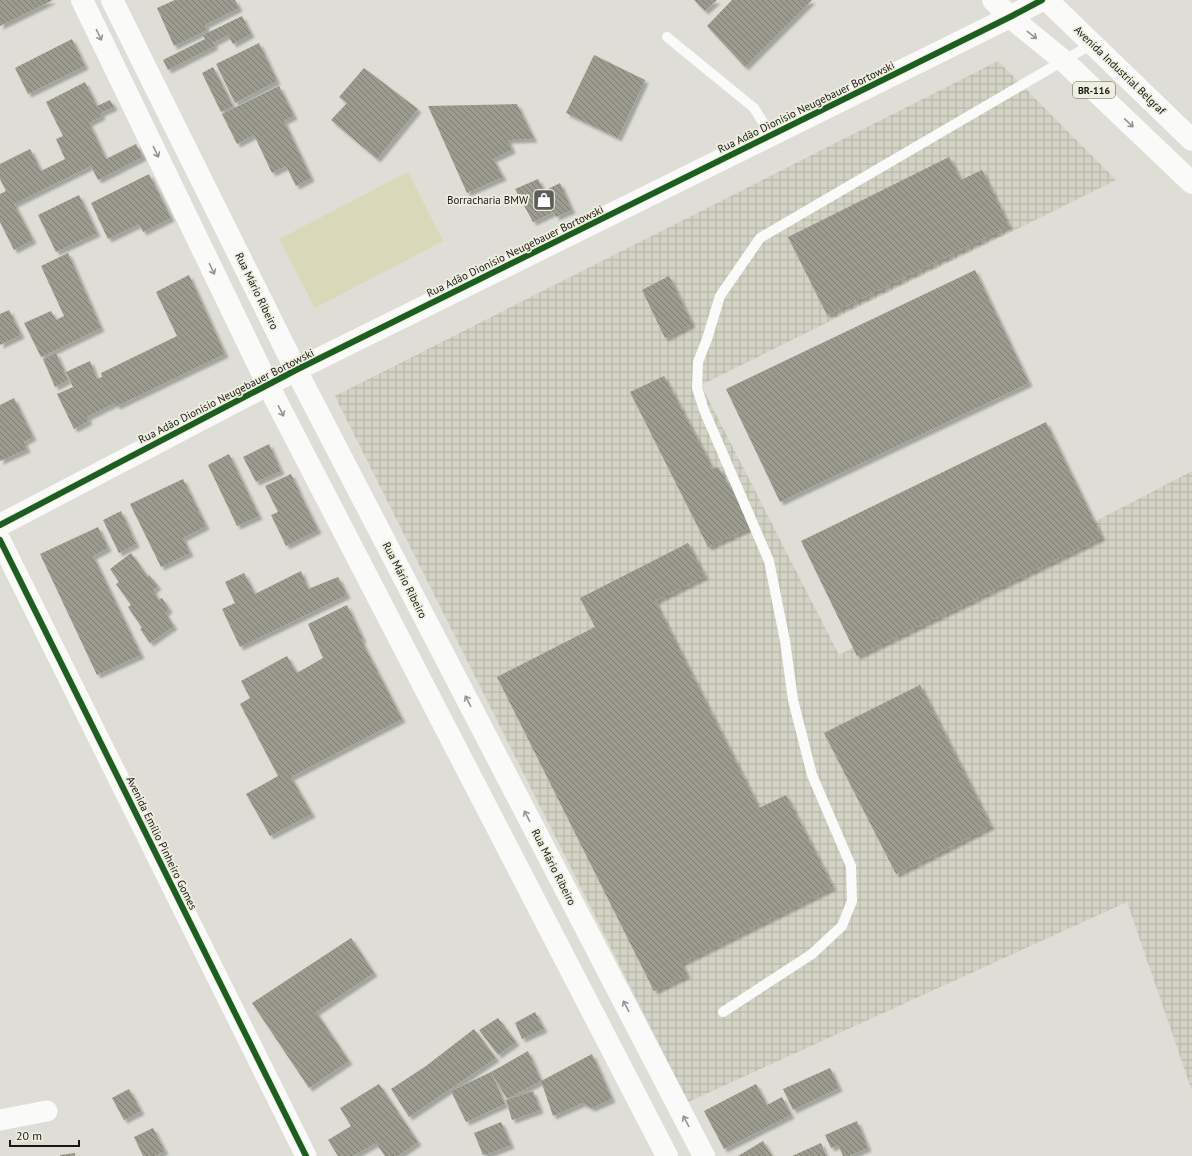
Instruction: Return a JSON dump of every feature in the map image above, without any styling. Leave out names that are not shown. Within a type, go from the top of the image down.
[{"type":"main road","points":[[82,0],[268,385],[667,1156]]},
{"type":"main road","name":"Rua Mário Ribeiro","points":[[112,0],[296,370],[704,1156]]},
{"type":"main road","name":"BR-116","points":[[993,0],[1010,17],[1064,61],[1192,184]]},
{"type":"main road","name":"Rua Adão Dionísio Neugebauer Bortowski","points":[[0,525],[296,370],[1042,0]]},
{"type":"main road","name":"Avenida Industrial Belgraf","points":[[1047,0],[1192,140]]},
{"type":"main road","points":[[555,940],[585,927]]},
{"type":"street","name":"Avenida Emílio Pinheiro Gomes","points":[[0,540],[306,1156]]},
{"type":"street","points":[[0,1120],[47,1111]]},
{"type":"lane","points":[[667,37],[754,108],[771,135]]},
{"type":"lane","points":[[723,1012],[812,954],[842,926],[852,901],[851,866],[812,775],[793,700],[785,641],[769,561],[704,410],[697,388],[698,362],[707,339],[720,296],[760,238],[1092,44]]},
{"type":"shaded area","points":[[998,61],[1116,180],[701,385],[839,655],[1192,471],[1192,1091],[1127,902],[688,1102],[335,396]]},
{"type":"green space","points":[[408,172],[443,241],[315,308],[279,239]]},
{"type":"building","points":[[0,0],[53,0],[0,26]]},
{"type":"building","points":[[175,0],[235,0],[239,8],[205,25],[207,30],[174,46],[157,8]]},
{"type":"building","points":[[694,0],[717,0],[705,11]]},
{"type":"building","points":[[732,0],[812,0],[745,67],[707,26]]},
{"type":"building","points":[[242,16],[251,34],[233,44],[228,35],[213,43],[215,46],[168,70],[163,60],[205,39],[203,35]]},
{"type":"building","points":[[72,39],[85,66],[28,94],[15,68]]},
{"type":"building","points":[[259,43],[277,81],[235,103],[216,64]]},
{"type":"building","points":[[594,55],[645,80],[618,138],[566,113]]},
{"type":"building","points":[[213,67],[233,106],[221,112],[202,73]]},
{"type":"building","points":[[364,68],[418,109],[377,159],[331,120],[347,103],[339,97]]},
{"type":"building","points":[[85,82],[97,106],[110,100],[114,107],[101,113],[102,116],[89,123],[106,159],[136,144],[143,157],[98,180],[91,166],[14,204],[33,240],[14,250],[0,222],[0,194],[6,191],[0,179],[0,164],[30,149],[41,171],[65,159],[56,139],[63,136],[46,102]]},
{"type":"building","points":[[279,86],[294,116],[284,121],[311,178],[296,186],[286,166],[272,173],[254,135],[237,144],[222,114]]},
{"type":"building","points":[[517,104],[534,139],[508,140],[512,150],[493,159],[503,177],[467,193],[428,106]]},
{"type":"building","points":[[949,157],[961,180],[982,170],[1009,226],[827,315],[788,237]]},
{"type":"building","points":[[149,174],[171,218],[143,232],[139,224],[108,239],[91,203]]},
{"type":"building","name":"Borracharia BMW","points":[[538,179],[544,191],[560,183],[572,210],[556,217],[554,212],[533,222],[515,189]]},
{"type":"building","points":[[79,195],[97,233],[56,252],[38,215]]},
{"type":"building","points":[[68,253],[101,328],[41,357],[24,323],[51,311],[56,320],[64,316],[41,266]]},
{"type":"building","points":[[975,270],[1029,383],[780,502],[726,389]]},
{"type":"building","points":[[189,275],[225,354],[117,406],[115,403],[87,417],[89,421],[74,429],[57,394],[73,387],[66,372],[90,361],[97,379],[102,377],[101,373],[177,336],[156,292]]},
{"type":"building","points":[[669,276],[692,324],[665,338],[642,290]]},
{"type":"building","points":[[9,310],[21,335],[0,345],[0,314]]},
{"type":"building","points":[[56,353],[68,380],[55,387],[43,359]]},
{"type":"building","points":[[664,376],[713,469],[718,467],[753,526],[708,547],[630,392]]},
{"type":"building","points":[[14,398],[33,437],[24,442],[27,449],[0,461],[0,405]]},
{"type":"building","points":[[1046,422],[1102,537],[857,656],[801,541]]},
{"type":"building","points":[[269,444],[281,471],[256,482],[243,457]]},
{"type":"building","points":[[229,454],[259,516],[237,526],[208,465]]},
{"type":"building","points":[[291,474],[318,530],[286,546],[271,515],[278,512],[265,486]]},
{"type":"building","points":[[183,479],[206,526],[183,538],[190,553],[161,567],[130,504]]},
{"type":"building","points":[[121,511],[136,544],[119,553],[103,520]]},
{"type":"building","points":[[98,527],[108,548],[93,556],[141,655],[97,675],[40,554]]},
{"type":"building","points":[[688,543],[705,576],[655,601],[759,808],[786,795],[833,887],[681,963],[687,975],[654,991],[497,677],[595,627],[580,598]]},
{"type":"building","points":[[131,553],[148,577],[149,575],[158,586],[153,590],[159,600],[162,598],[169,609],[165,613],[174,626],[150,643],[140,629],[142,628],[128,607],[131,605],[116,584],[119,582],[110,569]]},
{"type":"building","points":[[301,571],[308,589],[338,577],[347,595],[240,647],[222,609],[235,603],[225,582],[244,573],[255,594]]},
{"type":"building","points":[[347,605],[363,639],[361,640],[402,719],[291,777],[312,814],[270,836],[246,794],[278,776],[240,704],[250,698],[241,681],[287,656],[297,673],[323,658],[308,624]]},
{"type":"building","points":[[920,685],[991,826],[896,874],[824,733]]},
{"type":"building","points":[[351,938],[374,973],[316,1012],[349,1061],[309,1088],[252,1003]]},
{"type":"building","points":[[535,1012],[544,1029],[522,1039],[515,1023]]},
{"type":"building","points":[[498,1018],[516,1042],[498,1055],[479,1030]]},
{"type":"building","points":[[474,1029],[496,1058],[409,1117],[391,1089],[426,1066]]},
{"type":"building","points":[[528,1051],[541,1081],[507,1099],[491,1072]]},
{"type":"building","points":[[592,1054],[612,1099],[592,1108],[582,1103],[553,1116],[541,1081]]},
{"type":"building","points":[[830,1068],[839,1088],[793,1110],[783,1089]]},
{"type":"building","points":[[491,1072],[505,1104],[466,1122],[451,1091]]},
{"type":"building","points":[[379,1084],[418,1142],[398,1156],[385,1156],[376,1143],[353,1156],[338,1156],[328,1140],[351,1126],[340,1108]]},
{"type":"building","points":[[756,1084],[767,1105],[782,1097],[791,1115],[724,1149],[704,1111]]},
{"type":"building","points":[[129,1089],[141,1111],[124,1120],[112,1098]]},
{"type":"building","points":[[533,1091],[540,1110],[512,1120],[506,1100]]},
{"type":"building","points":[[857,1121],[868,1148],[849,1156],[843,1156],[838,1145],[831,1148],[825,1135]]},
{"type":"building","points":[[501,1122],[511,1145],[483,1155],[474,1133]]},
{"type":"building","points":[[153,1128],[165,1151],[155,1156],[143,1156],[134,1137]]},
{"type":"building","points":[[763,1141],[772,1156],[738,1156]]},
{"type":"building","points":[[821,1143],[826,1156],[792,1156]]},
{"type":"building","points":[[75,1153],[75,1156],[60,1156],[60,1155]]},
{"type":"cycle path","points":[[0,525],[296,370],[1042,0]]},
{"type":"cycle path","points":[[0,540],[306,1156]]},
{"type":"place","name":"Borracharia BMW","points":[[544,200]]}]
